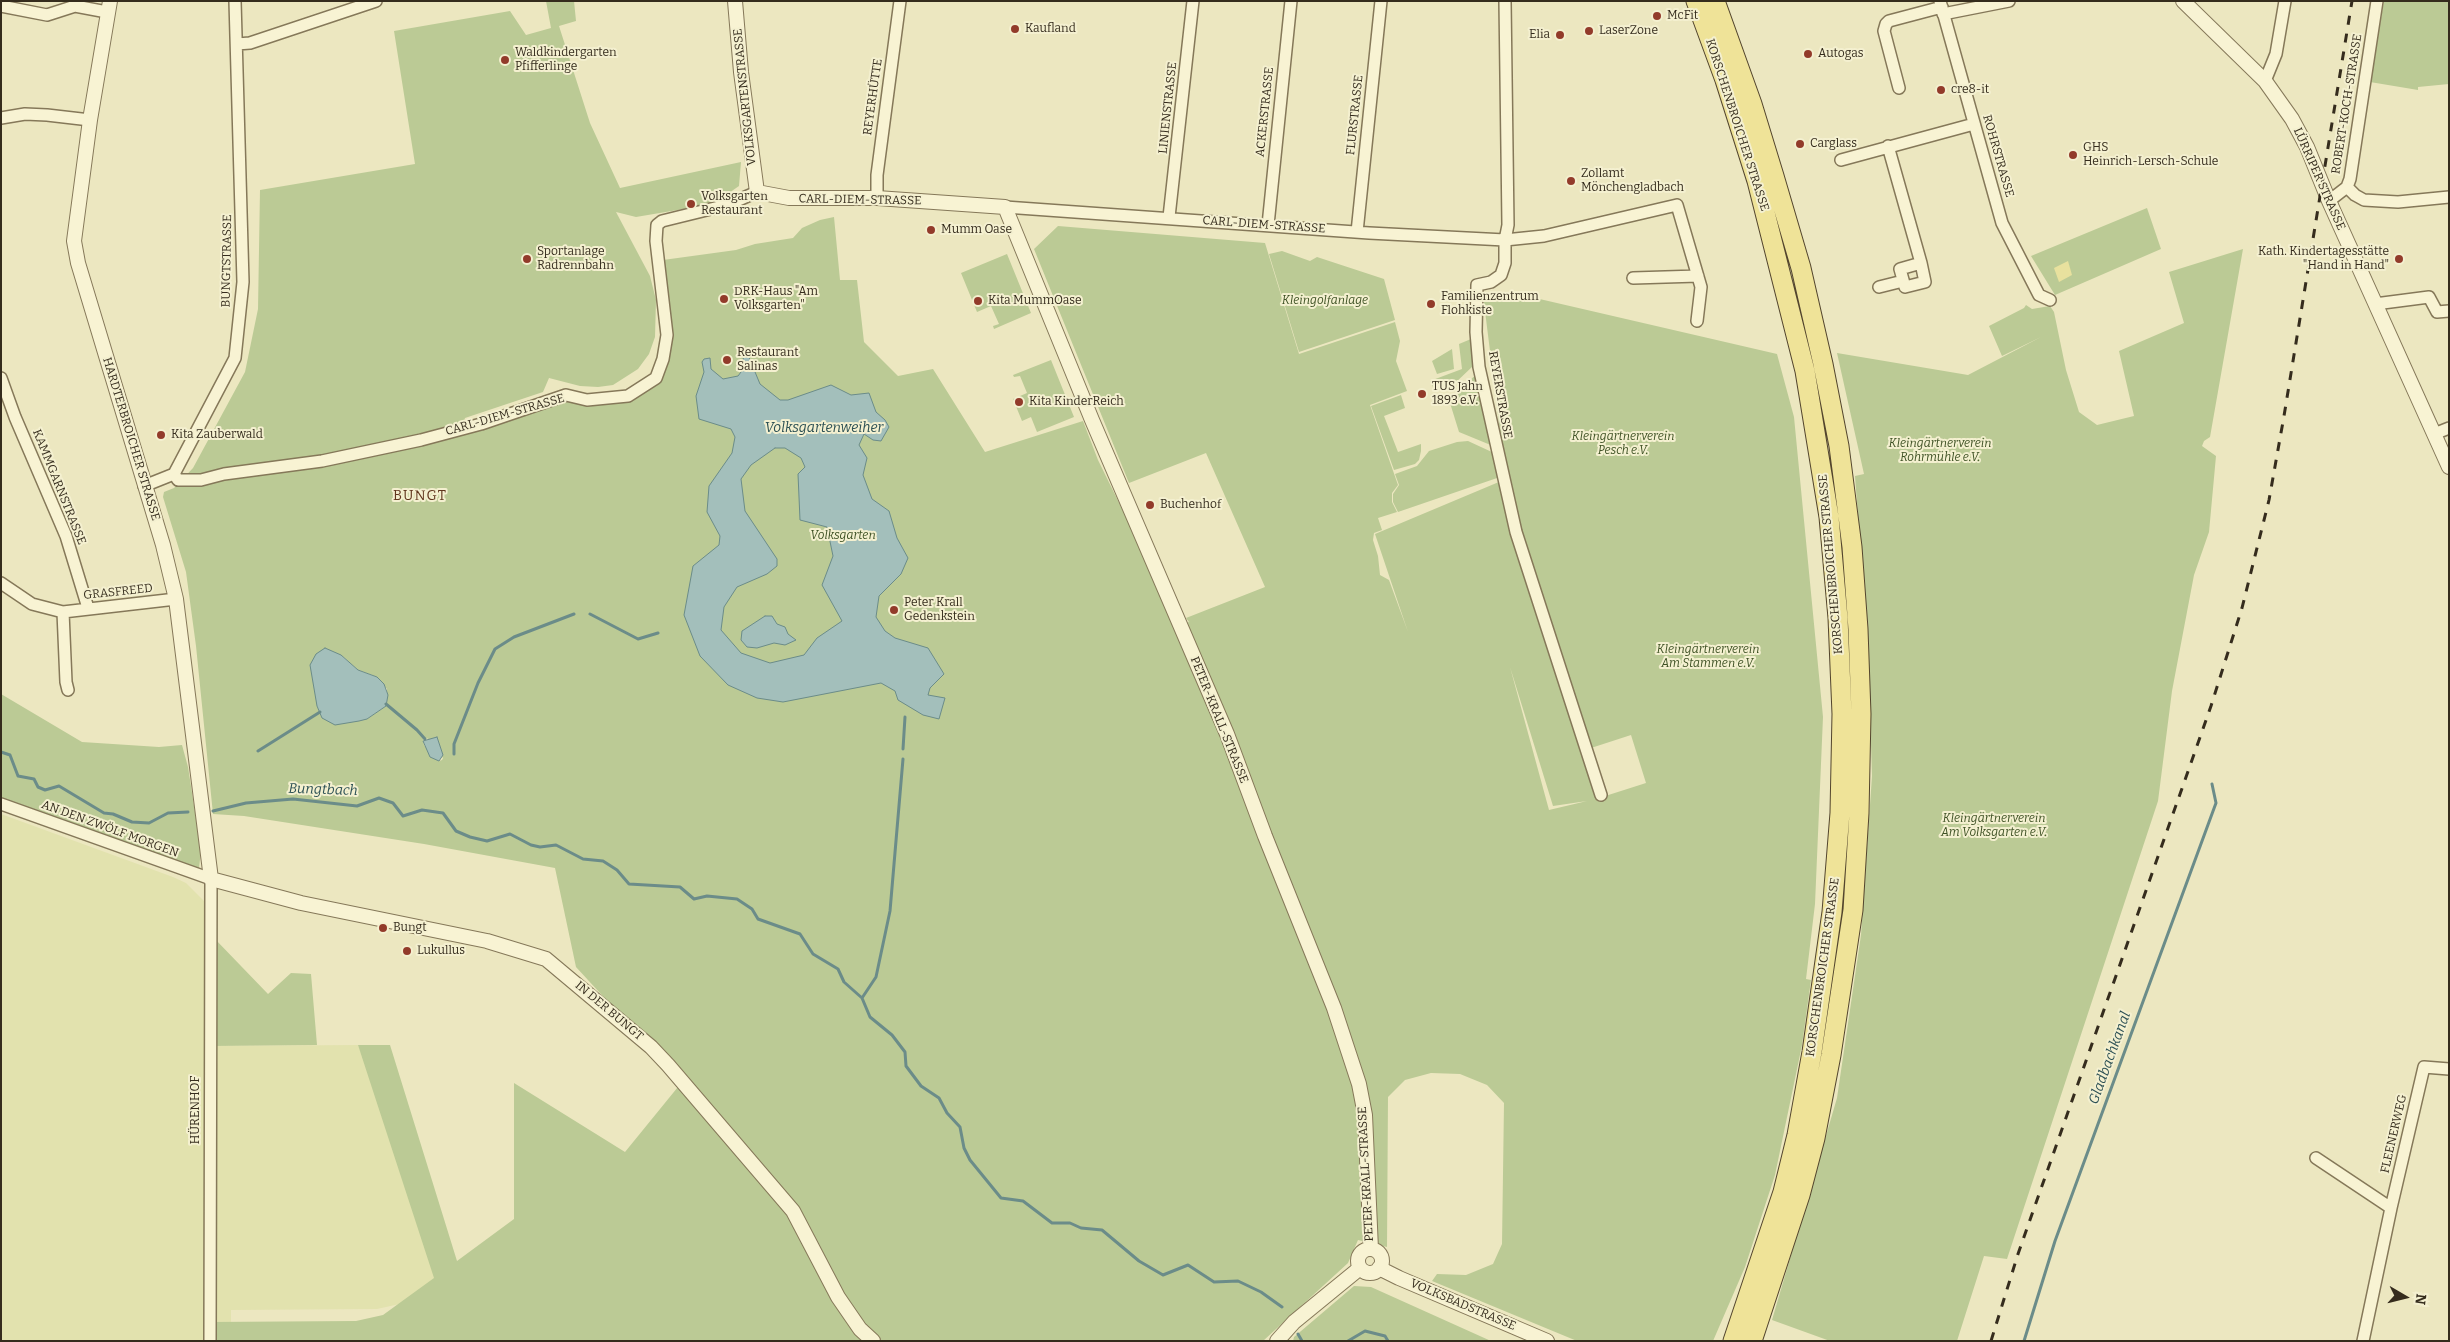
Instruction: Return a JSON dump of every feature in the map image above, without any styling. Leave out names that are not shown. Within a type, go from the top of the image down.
[{"type":"main road","name":"KORSCHENBROICHER STRASSE","points":[[1696,1],[1725,80],[1757,181],[1805,371],[1829,517],[1838,618],[1842,714],[1840,813],[1832,912],[1812,1052],[1797,1134],[1783,1192],[1733,1341]]},
{"type":"main road","name":"KORSCHENBROICHER STRASSE","points":[[1715,1],[1752,104],[1774,176],[1801,268],[1823,364],[1839,446],[1852,547],[1861,705],[1859,813],[1853,910],[1831,1055],[1815,1138],[1800,1195],[1752,1341]]},
{"type":"street","name":"BUNGTSTRASSE","points":[[174,474],[235,358],[243,282],[235,1]]},
{"type":"street","points":[[237,44],[250,44],[376,1]]},
{"type":"street","name":"VOLKSGARTENSTRASSE","points":[[734,1],[742,82],[757,192]]},
{"type":"street","name":"REYERHÜTTE","points":[[876,198],[882,136],[900,1]]},
{"type":"street","name":"LINIENSTRASSE","points":[[1169,217],[1193,1]]},
{"type":"street","name":"ACKERSTRASSE","points":[[1268,225],[1291,1]]},
{"type":"street","name":"FLURSTRASSE","points":[[1357,232],[1380,1]]},
{"type":"street","name":"REYERSTRASSE","points":[[1505,1],[1508,225],[1505,240],[1505,263],[1501,275],[1491,282],[1477,285],[1476,332],[1479,367],[1516,532],[1601,795]]},
{"type":"street","points":[[1899,88],[1884,31],[1889,21],[1942,7],[2009,1]]},
{"type":"street","name":"LÜRRIPER STRASSE","points":[[2183,1],[2264,81],[2293,121],[2449,467]]},
{"type":"street","points":[[2264,81],[2276,54],[2285,1]]},
{"type":"street","name":"ROBERT-KOCH-STRASSE","points":[[2329,202],[2347,187],[2377,1]]},
{"type":"street","points":[[1,6],[47,14],[75,6],[109,6]]},
{"type":"street","name":"HARDTERBROICHER STRASSE","points":[[109,6],[90,120],[74,241],[78,263],[176,599],[211,879]]},
{"type":"street","name":"ROHRSTRASSE","points":[[1942,7],[2002,223],[2039,295],[2050,300]]},
{"type":"street","points":[[1,118],[25,114],[90,120]]},
{"type":"street","points":[[1841,160],[1974,124]]},
{"type":"street","points":[[1888,146],[1921,263],[1926,282],[1905,287],[1900,269],[1921,263]]},
{"type":"street","points":[[2347,187],[2364,200],[2378,199],[2398,202],[2449,197]]},
{"type":"street","name":"CARL-DIEM-STRASSE","points":[[174,474],[178,480],[201,480],[224,474],[322,461],[421,440],[481,424],[566,395],[587,400],[628,396],[656,378],[664,359],[667,334],[656,241],[657,225],[662,221],[727,205],[757,192],[789,198],[876,198],[1169,217],[1357,232],[1505,240],[1544,236],[1677,205],[1701,287],[1697,321]]},
{"type":"street","name":"PETER-KRALL-STRASSE","points":[[1005,207],[1092,420],[1227,734],[1264,836],[1334,1008],[1359,1084],[1365,1115],[1371,1249]]},
{"type":"street","points":[[1633,278],[1698,276]]},
{"type":"street","points":[[1879,287],[1903,281]]},
{"type":"street","points":[[2375,304],[2429,296],[2437,312],[2449,311]]},
{"type":"street","name":"KAMMGARNSTRASSE","points":[[1,378],[15,417],[66,536],[88,608]]},
{"type":"street","points":[[2434,434],[2449,428]]},
{"type":"street","points":[[144,486],[174,474]]},
{"type":"street","name":"GRASFREED","points":[[1,583],[32,604],[63,612],[176,599]]},
{"type":"street","points":[[63,612],[68,690]]},
{"type":"street","name":"AN DEN ZWÖLF MORGEN","points":[[1,804],[211,879]]},
{"type":"street","name":"HÜRENHOF","points":[[210,1341],[211,879]]},
{"type":"street","name":"IN DER BUNGT","points":[[211,879],[301,904],[487,941],[546,958],[651,1047],[793,1211],[838,1297],[860,1329],[873,1341]]},
{"type":"street","name":"FLEENERWEG","points":[[2363,1341],[2424,1066],[2449,1069]]},
{"type":"street","points":[[2316,1158],[2391,1208]]},
{"type":"street","points":[[1371,1249],[1380,1256],[1380,1268],[1370,1273],[1360,1268],[1358,1262],[1364,1250],[1371,1249]]},
{"type":"street","points":[[1277,1341],[1294,1322],[1360,1268]]},
{"type":"street","name":"VOLKSBADSTRASSE","points":[[1380,1268],[1399,1278],[1547,1341]]},
{"type":"green space","points":[[546,1],[574,1],[576,21],[559,26],[590,123],[620,188],[741,162],[739,186],[713,204],[636,217],[616,212],[650,276],[656,300],[655,337],[649,354],[638,369],[613,385],[598,387],[580,386],[549,378],[543,392],[465,418],[462,428],[566,395],[628,396],[661,369],[663,260],[736,250],[755,244],[793,238],[802,228],[820,220],[834,217],[840,280],[857,280],[864,342],[898,376],[933,369],[985,452],[1083,421],[1098,460],[1179,625],[1189,622],[1186,618],[1265,587],[1206,453],[1129,483],[1034,249],[1058,226],[1265,243],[1299,354],[1395,322],[1400,341],[1396,361],[1407,391],[1370,405],[1398,485],[1392,493],[1392,502],[1397,512],[1378,518],[1382,530],[1374,533],[1373,540],[1378,556],[1380,575],[1389,580],[1408,632],[1375,534],[1506,479],[1483,295],[1518,294],[1777,354],[1794,417],[1823,717],[1815,904],[1806,979],[1811,980],[1802,1045],[1775,1175],[1745,1267],[1713,1341],[1577,1341],[1432,1281],[1437,1274],[1466,1275],[1493,1264],[1502,1244],[1504,1103],[1487,1085],[1460,1074],[1431,1073],[1405,1080],[1388,1097],[1387,1247],[1358,1240],[1348,1263],[1263,1341],[210,1341],[210,1322],[356,1321],[383,1315],[434,1278],[358,1045],[390,1045],[457,1261],[514,1219],[514,1083],[625,1152],[682,1082],[576,967],[555,868],[424,844],[244,816],[213,814],[196,646],[186,572],[163,497],[164,492],[174,488],[193,468],[245,372],[258,309],[260,190],[415,164],[394,31],[510,11],[526,35],[551,28]],"holes":[[[341,655],[358,670],[377,677],[387,689],[386,706],[367,719],[322,718],[317,706]],[[1510,667],[1553,806],[1587,801],[1549,810]],[[1631,735],[1646,783],[1599,798],[1591,748]],[[427,738],[443,758],[442,760],[439,761],[424,745],[423,740]]]},
{"type":"green space","points":[[2384,1],[2449,1],[2449,84],[2418,87],[2418,90],[2370,82]]},
{"type":"green space","points":[[2147,208],[2161,249],[2055,295],[2031,256]]},
{"type":"green space","points":[[2243,249],[2210,437],[2204,441],[2202,446],[2216,456],[2209,532],[2194,575],[2172,691],[2158,801],[2007,1259],[1984,1256],[1957,1341],[1830,1341],[1772,1320],[1837,1098],[1861,935],[1872,776],[1868,652],[1855,476],[1864,474],[1837,353],[1968,375],[2041,337],[2002,356],[1989,326],[2024,308],[2026,305],[2032,309],[2050,306],[2054,312],[2066,370],[2079,412],[2097,425],[2134,416],[2119,351],[2184,323],[2169,272]]},
{"type":"green space","name":"Kleingolfanlage","points":[[1282,251],[1310,261],[1317,257],[1384,279],[1395,320],[1299,352],[1269,254]]},
{"type":"green space","points":[[1007,254],[1031,313],[994,329],[993,326],[999,324],[991,306],[977,312],[961,273]]},
{"type":"green space","points":[[1471,339],[1475,364],[1452,386],[1450,380],[1433,387],[1430,381],[1462,369],[1459,344]]},
{"type":"green space","points":[[1452,349],[1454,369],[1437,374],[1432,361]]},
{"type":"green space","points":[[1051,360],[1074,417],[1037,432],[1031,417],[1022,421],[1013,399],[1027,393],[1020,376],[1014,377],[1013,375]]},
{"type":"green space","points":[[1478,373],[1493,446],[1459,432],[1450,403],[1462,387]]},
{"type":"green space","points":[[1401,395],[1405,408],[1384,416],[1398,452],[1421,444],[1421,451],[1419,460],[1415,464],[1394,470],[1371,406]]},
{"type":"green space","points":[[1468,441],[1494,453],[1500,477],[1398,512],[1393,502],[1393,494],[1399,485],[1395,474],[1417,466],[1429,451],[1457,442]]},
{"type":"green space","points":[[1,694],[82,742],[159,747],[182,745],[188,767],[201,851],[199,868],[191,870],[1,801]]},
{"type":"green space","points":[[1,814],[173,877],[186,883],[206,903],[212,1046],[358,1045],[455,1266],[404,1303],[377,1309],[231,1310],[231,1341],[1,1341]]},
{"type":"green space","points":[[214,938],[268,994],[291,973],[311,974],[317,1045],[211,1046]]},
{"type":"green space","points":[[1354,1286],[1371,1287],[1491,1341],[1293,1341],[1294,1337]]},
{"type":"sand","points":[[2068,261],[2072,275],[2059,282],[2054,268]]},
{"type":"water","name":"Volksgartenweiher","points":[[743,355],[748,355],[760,384],[780,400],[788,400],[831,385],[851,395],[869,393],[876,412],[885,420],[889,427],[881,441],[873,440],[864,434],[859,445],[867,458],[863,475],[872,499],[889,511],[897,538],[908,558],[901,574],[879,596],[876,617],[885,631],[895,638],[928,648],[944,674],[930,688],[928,695],[945,698],[939,719],[923,715],[898,700],[895,691],[881,683],[783,702],[757,698],[728,685],[700,656],[684,615],[693,566],[719,545],[720,536],[707,512],[709,486],[732,453],[735,437],[731,429],[699,419],[696,396],[704,372],[702,362],[704,359],[710,358],[711,369],[723,379],[738,376],[744,368]],"holes":[[[775,448],[785,448],[801,458],[805,467],[798,474],[800,520],[827,527],[833,556],[822,585],[842,621],[817,638],[804,655],[770,663],[741,653],[721,630],[724,607],[737,587],[767,574],[777,566],[777,559],[745,511],[741,479],[751,465]]]},
{"type":"water","points":[[765,616],[772,616],[777,624],[785,627],[788,634],[796,640],[785,645],[774,643],[757,648],[747,647],[741,640],[742,631]]},
{"type":"water","points":[[325,648],[341,655],[358,670],[377,677],[384,684],[388,695],[386,706],[367,719],[359,721],[335,725],[322,718],[317,706],[310,665],[316,654]]},
{"type":"water","points":[[437,737],[443,755],[439,761],[430,757],[423,741]]},
{"type":"waterway","points":[[454,754],[454,744],[478,683],[495,649],[514,637],[574,614]]},
{"type":"waterway","points":[[590,614],[638,639],[658,633]]},
{"type":"waterway","points":[[386,704],[425,739]]},
{"type":"waterway","points":[[258,751],[320,712]]},
{"type":"waterway","points":[[903,749],[905,717]]},
{"type":"waterway","name":"Bungtbach","points":[[1,752],[10,755],[18,776],[34,779],[38,787],[45,790],[59,786],[104,813],[113,814],[132,822],[149,823],[168,813],[188,812]]},
{"type":"waterway","points":[[862,998],[876,977],[890,911],[903,759]]},
{"type":"waterway","name":"Gladbachkanal","points":[[2024,1341],[2055,1241],[2216,803],[2212,784]]},
{"type":"waterway","name":"Bungtbach","points":[[213,811],[246,803],[293,799],[357,806],[379,798],[393,803],[403,816],[422,810],[443,813],[456,831],[470,837],[487,841],[510,834],[531,845],[540,847],[556,845],[583,859],[603,861],[617,870],[629,884],[680,887],[694,899],[707,896],[737,899],[752,909],[758,919],[800,934],[813,954],[838,969],[844,982],[862,998],[870,1017],[892,1035],[905,1052],[906,1066],[921,1086],[939,1098],[947,1113],[960,1127],[964,1148],[970,1160],[1001,1198],[1023,1201],[1052,1223],[1070,1223],[1081,1228],[1102,1230],[1139,1261],[1163,1275],[1188,1265],[1214,1282],[1238,1281],[1261,1292],[1282,1307]]},
{"type":"waterway","name":"Bungtbach","points":[[1348,1341],[1365,1331],[1385,1336],[1388,1341]]},
{"type":"waterway","name":"Bungtbach","points":[[1298,1334],[1302,1341]]},
{"type":"railway","points":[[1991,1341],[2018,1254],[2211,706],[2242,608],[2269,500],[2352,1]]},
{"type":"place","name":"McFit","points":[[1657,16]]},
{"type":"place","name":"Kaufland","points":[[1015,29]]},
{"type":"place","name":"LaserZone","points":[[1589,31]]},
{"type":"place","name":"Elia","points":[[1560,35]]},
{"type":"place","name":"Autogas","points":[[1808,54]]},
{"type":"place","name":"Waldkindergarten Pfifferlinge","points":[[505,60]]},
{"type":"place","name":"cre8-it","points":[[1941,90]]},
{"type":"place","name":"Carglass","points":[[1800,144]]},
{"type":"place","name":"GHS Heinrich-Lersch-Schule","points":[[2073,155]]},
{"type":"place","name":"Zollamt Mönchengladbach","points":[[1571,181]]},
{"type":"place","name":"Volksgarten Restaurant","points":[[691,204]]},
{"type":"place","name":"Mumm Oase","points":[[931,230]]},
{"type":"place","name":"Sportanlage Radrennbahn","points":[[527,259]]},
{"type":"place","name":"Kath. Kindertagesstätte \"Hand in Hand\"","points":[[2399,259]]},
{"type":"place","name":"DRK-Haus \"Am Volksgarten\"","points":[[724,299]]},
{"type":"place","name":"Kita MummOase","points":[[978,301]]},
{"type":"place","name":"Familienzentrum Flohkiste","points":[[1431,304]]},
{"type":"place","name":"Restaurant Salinas","points":[[727,360]]},
{"type":"place","name":"TUS Jahn 1893 e.V.","points":[[1422,394]]},
{"type":"place","name":"Kita KinderReich","points":[[1019,402]]},
{"type":"place","name":"Kita Zauberwald","points":[[161,435]]},
{"type":"place","name":"Buchenhof","points":[[1150,505]]},
{"type":"place","name":"Peter Krall Gedenkstein","points":[[894,610]]},
{"type":"place","name":"Bungt","points":[[383,928]]},
{"type":"place","name":"Lukullus","points":[[407,951]]},
{"type":"district","name":"BUNGT","points":[[420,496]]},
{"type":"park label","name":"Kleingärtnerverein Pesch e.V.","points":[[1623,444]]},
{"type":"park label","name":"Kleingärtnerverein Rohrmühle e.V.","points":[[1940,451]]},
{"type":"park label","name":"Volksgarten","points":[[843,536]]},
{"type":"park label","name":"Kleingärtnerverein Am Stammen e.V.","points":[[1708,657]]},
{"type":"park label","name":"Kleingärtnerverein Am Volksgarten e.V.","points":[[1994,826]]}]
